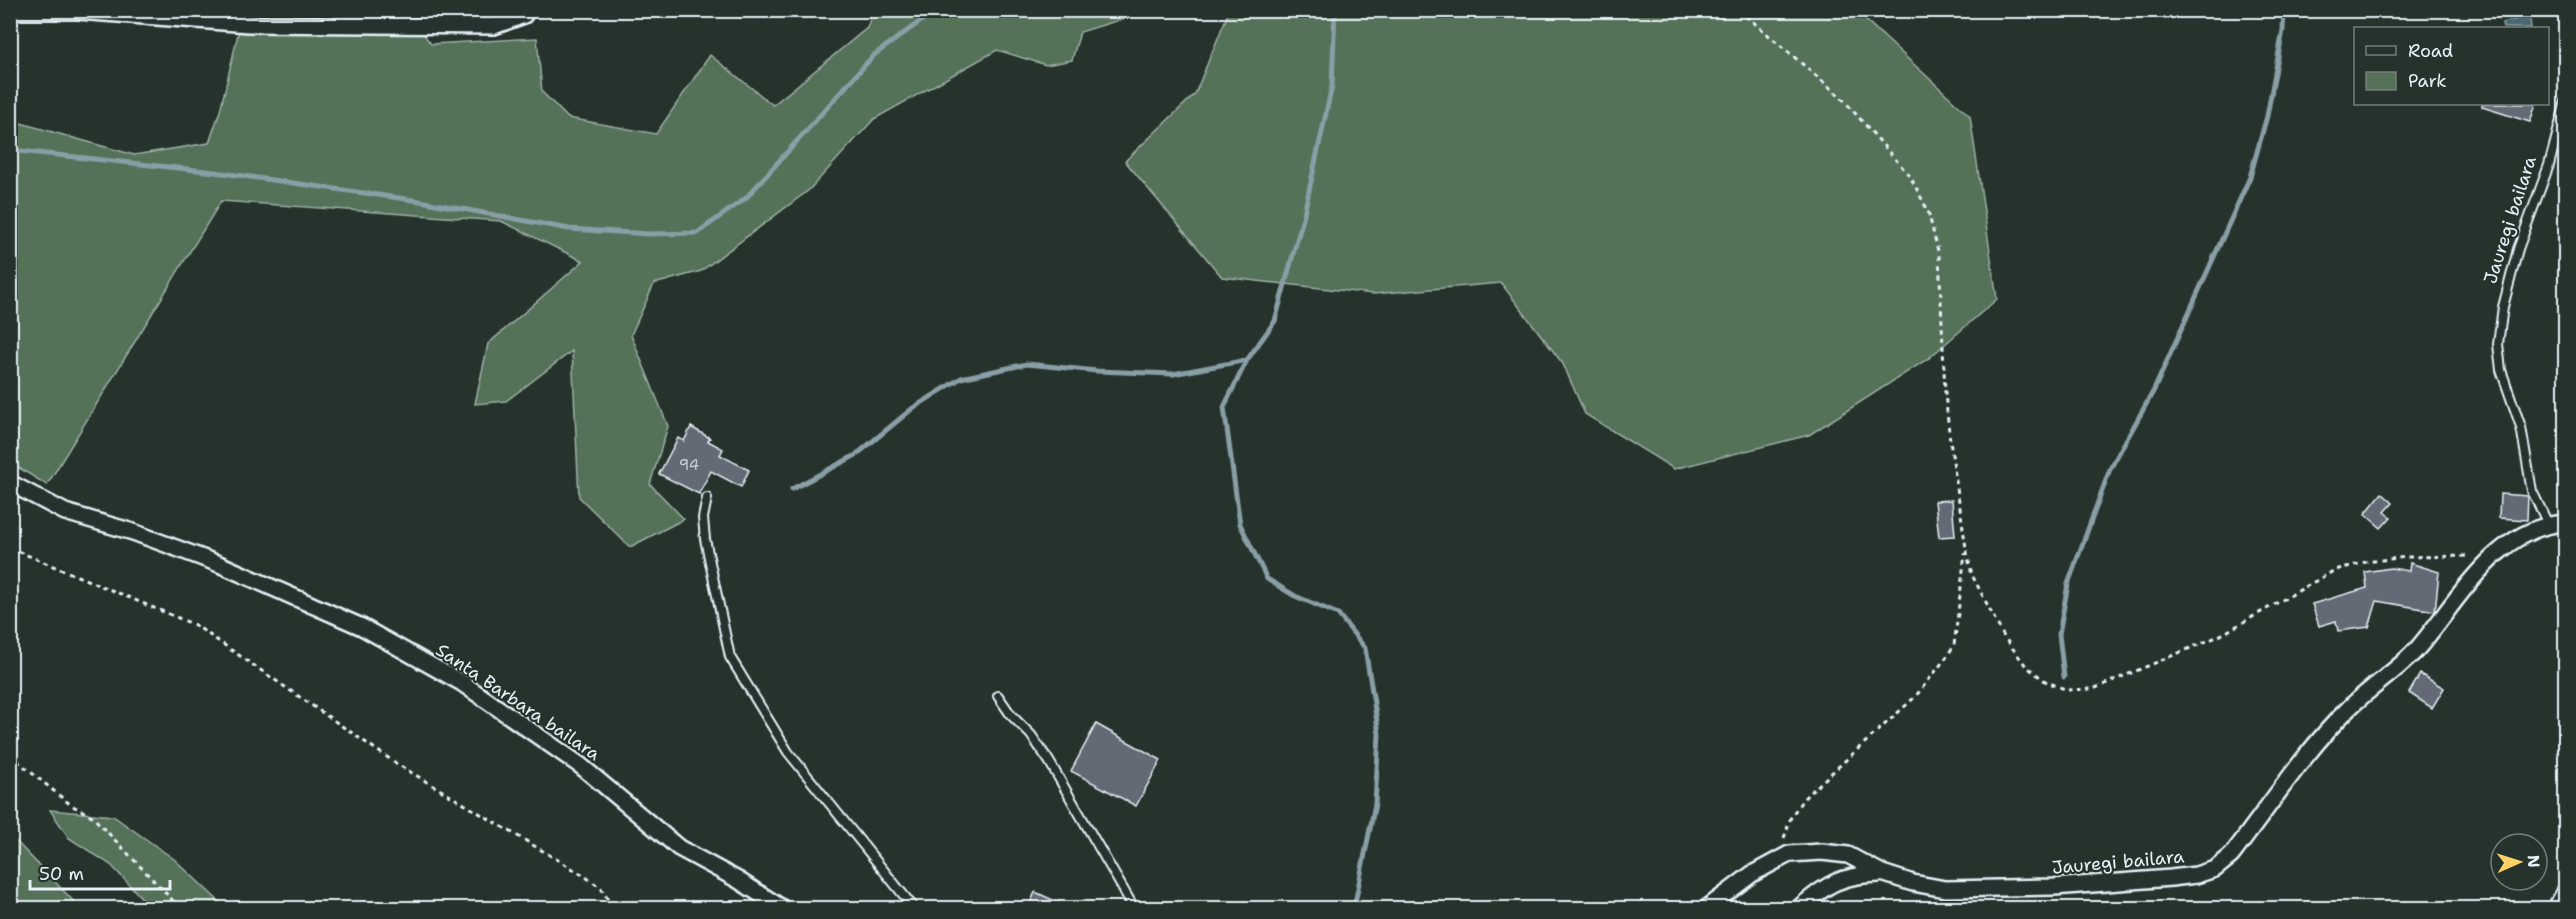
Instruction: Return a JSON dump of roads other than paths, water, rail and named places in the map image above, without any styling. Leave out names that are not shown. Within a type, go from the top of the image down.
[{"type":"street","points":[[10,11],[78,11],[249,24],[494,26],[524,15],[527,10]]},
{"type":"street","name":"Santa Barbara bailara","points":[[10,483],[65,512],[134,532],[219,564],[362,627],[462,683],[581,766],[679,848],[738,880],[782,909]]},
{"type":"street","name":"Jauregi bailara","points":[[1707,909],[1752,874],[1789,854],[1822,852],[1848,855],[1882,873],[1913,883],[1945,889],[2021,888],[2171,878],[2196,875],[2215,868],[2231,856],[2326,733],[2348,709],[2415,650],[2493,556],[2523,536],[2548,524],[2565,523]]},
{"type":"street","points":[[1799,909],[1832,882],[1853,874],[1882,873]]},
{"type":"street","points":[[2556,909],[2565,890]]},
{"type":"lane","name":"Jauregi bailara","points":[[2548,524],[2532,491],[2521,428],[2501,370],[2498,344],[2503,308],[2518,249],[2549,165],[2565,101]]},
{"type":"lane","points":[[707,498],[704,518],[705,539],[730,657],[788,752],[914,909]]},
{"type":"lane","points":[[998,696],[1011,715],[1032,735],[1049,760],[1134,909]]},
{"type":"water","points":[[2530,19],[2531,27],[2503,27],[2502,23]]},
{"type":"waterway","points":[[10,150],[215,172],[420,201],[569,229],[649,234],[697,233],[746,198],[874,55],[936,10]]},
{"type":"waterway","points":[[792,489],[856,455],[913,408],[961,378],[1027,364],[1097,371],[1173,374],[1247,360],[1275,321],[1303,218],[1332,86],[1335,10]]},
{"type":"waterway","points":[[2064,677],[2059,634],[2068,584],[2110,469],[2154,390],[2250,177],[2267,116],[2283,30],[2284,10]]},
{"type":"waterway","points":[[1247,360],[1224,407],[1240,524],[1267,579],[1295,596],[1338,614],[1365,648],[1379,734],[1375,804],[1354,908]]}]
